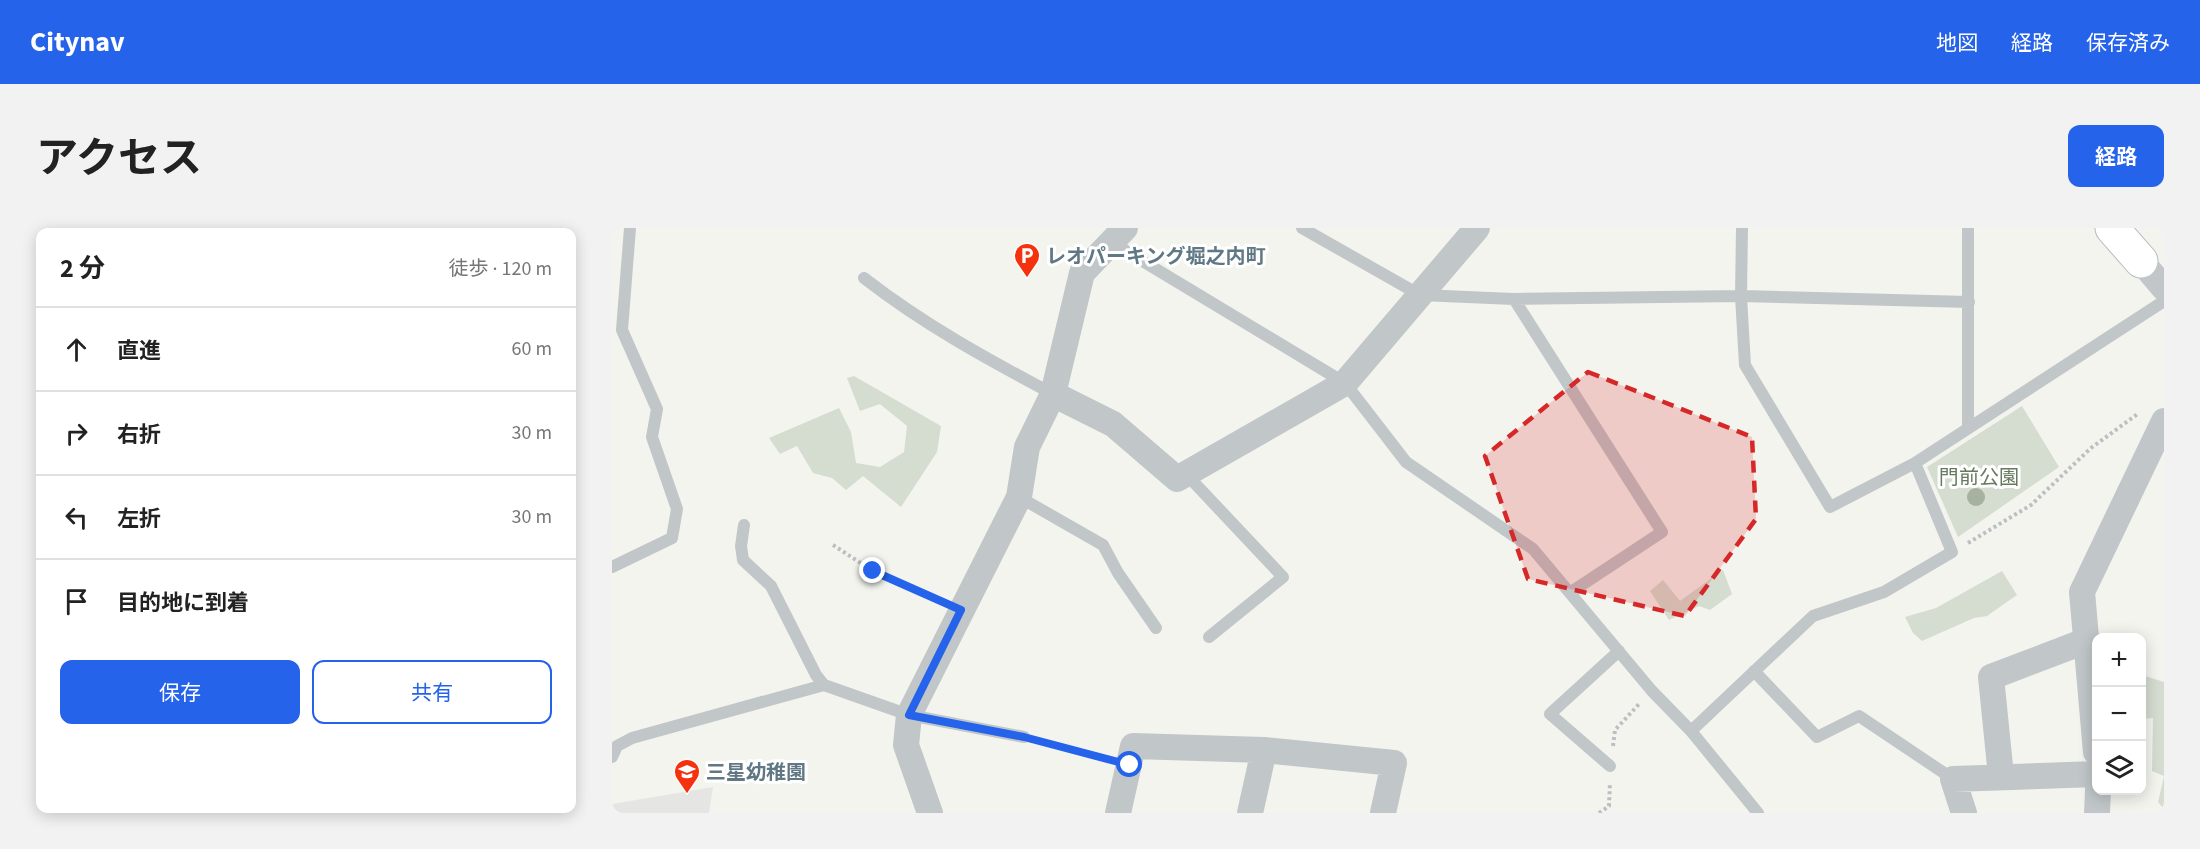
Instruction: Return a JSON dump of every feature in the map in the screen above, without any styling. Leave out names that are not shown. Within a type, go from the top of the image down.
[{"type":"street","points":[[1053,393],[1113,424],[1177,479],[1345,383],[1477,228]]},
{"type":"street","points":[[2112,228],[2152,263],[2164,288]]},
{"type":"street","points":[[930,813],[906,745],[909,715],[1019,497],[1027,447],[1053,393],[1082,273],[1118,235]]},
{"type":"street","points":[[2096,741],[2082,592],[2153,416]]},
{"type":"street","points":[[2001,776],[1991,677],[2088,640]]},
{"type":"street","points":[[1118,813],[1133,746],[1264,750],[1394,763],[1383,813]]},
{"type":"street","points":[[1250,813],[1264,750]]},
{"type":"street","points":[[1964,813],[1953,779],[2092,774]]},
{"type":"street","points":[[2097,813],[2098,795]]},
{"type":"lane","points":[[612,567],[672,538],[677,509],[652,436],[657,409],[622,330],[630,228]]},
{"type":"lane","points":[[1302,228],[1420,295],[1514,299],[1741,296],[1969,302]]},
{"type":"lane","points":[[1742,228],[1741,296],[1745,366],[1830,507],[1915,463],[2164,301]]},
{"type":"lane","points":[[1968,228],[1968,428]]},
{"type":"lane","points":[[1118,235],[1345,383],[1406,462],[1533,549],[1652,691],[1691,731],[1758,813]]},
{"type":"lane","points":[[864,278],[902,308],[972,351],[1053,393]]},
{"type":"lane","points":[[1514,299],[1662,532],[1571,592]]},
{"type":"lane","points":[[1691,731],[1812,616],[1884,592],[1952,552],[1915,463]]},
{"type":"lane","points":[[1186,474],[1282,577],[1209,637]]},
{"type":"lane","points":[[1019,497],[1103,545],[1118,573],[1156,628]]},
{"type":"lane","points":[[744,525],[741,546],[743,560],[771,586],[816,675],[824,685],[909,715],[1024,737]]},
{"type":"lane","points":[[1610,766],[1550,714],[1619,651]]},
{"type":"lane","points":[[1754,671],[1817,737],[1859,716],[1953,779]]},
{"type":"lane","points":[[612,757],[617,746],[632,738],[824,685]]},
{"type":"path","points":[[1952,552],[2031,505],[2091,448],[2153,416]]},
{"type":"path","points":[[833,545],[873,571],[961,610]]},
{"type":"path","points":[[1024,737],[1130,765]]},
{"type":"highlighted area","points":[[1588,372],[1752,437],[1756,519],[1685,616],[1528,579],[1485,456]]},
{"type":"shaded area","name":"三星幼稚園","points":[[713,787],[709,813],[612,813],[612,804]]},
{"type":"green space","points":[[854,376],[941,426],[937,452],[901,507],[863,476],[846,490],[832,478],[813,473],[797,446],[780,454],[769,438],[839,408],[851,432],[856,463],[880,467],[904,452],[907,426],[880,404],[860,411],[847,378]]},
{"type":"green space","name":"門前公園","points":[[2022,406],[2059,467],[1958,537],[1927,467]]},
{"type":"green space","points":[[1723,570],[1732,594],[1710,610],[1699,606],[1669,620],[1650,591],[1663,580],[1680,601]]},
{"type":"green space","points":[[2002,571],[2017,595],[1987,616],[1974,618],[1922,641],[1913,633],[1905,617],[1936,608]]},
{"type":"green space","points":[[2146,676],[2164,682],[2164,776],[2152,771],[2153,718],[2146,719]]},
{"type":"green space","points":[[2164,776],[2164,809],[2158,802]]},
{"type":"place","name":"レオパーキング堀之内町","points":[[1027,279]]},
{"type":"place","name":"三星幼稚園","points":[[687,795]]},
{"type":"route","points":[[873,571],[961,610],[909,715],[1024,737],[1130,765]]}]
